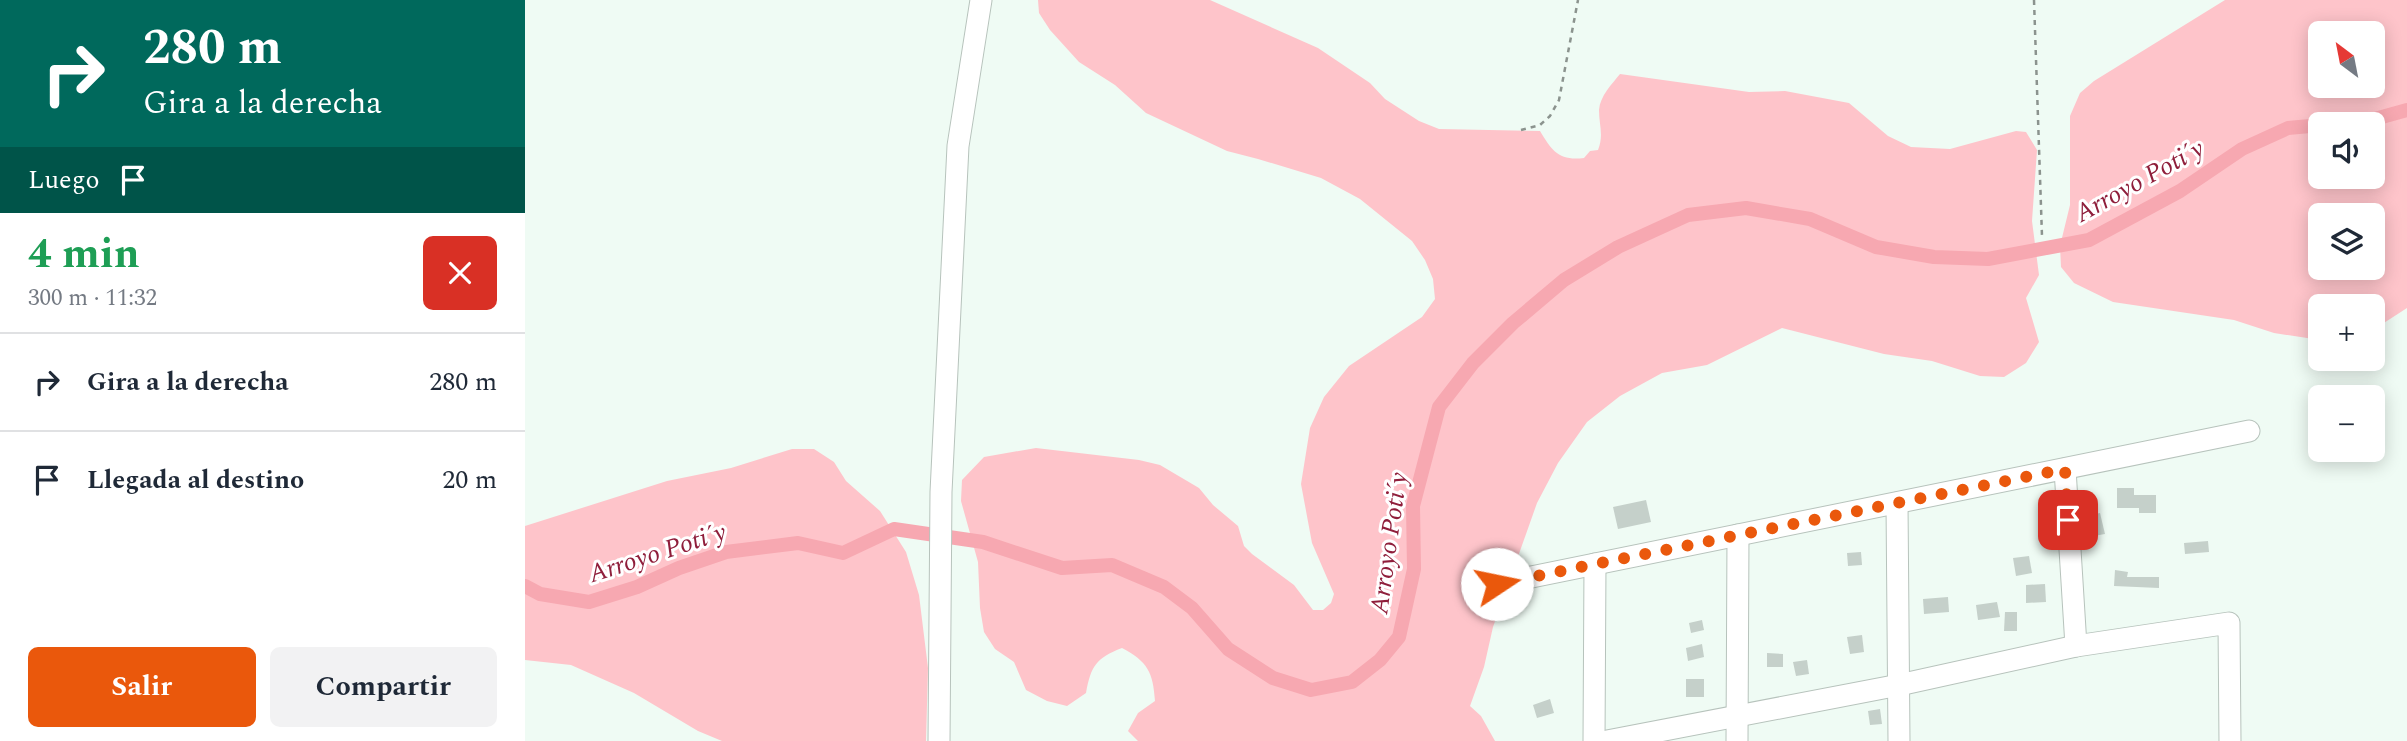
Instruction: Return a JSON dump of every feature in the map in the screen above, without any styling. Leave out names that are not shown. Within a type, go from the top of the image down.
[{"type":"street","points":[[939,741],[940,506],[958,146],[981,0]]},
{"type":"street","points":[[1497,584],[2249,431]]},
{"type":"street","points":[[2065,469],[2076,646]]},
{"type":"street","points":[[1897,503],[1899,741]]},
{"type":"street","points":[[1738,535],[1738,741]]},
{"type":"street","points":[[1594,741],[1595,564]]},
{"type":"street","points":[[1607,741],[1899,685],[2076,646],[2229,624],[2230,741]]},
{"type":"path","points":[[1521,130],[1540,125],[1550,116],[1559,100],[1578,0]]},
{"type":"path","points":[[2034,0],[2042,236]]},
{"type":"shaded area","points":[[1038,0],[1210,0],[1318,48],[1419,121],[1439,129],[1540,131],[1557,153],[1575,159],[1584,158],[1590,151],[1598,150],[1601,135],[1600,105],[1607,90],[1620,74],[1749,92],[1785,91],[1849,103],[1888,136],[1911,147],[1950,149],[2016,131],[2026,132],[2037,150],[2032,221],[2039,275],[2026,298],[2039,342],[2026,363],[2004,377],[1980,376],[1932,361],[1884,354],[1782,328],[1707,365],[1662,373],[1620,396],[1587,422],[1558,463],[1537,503],[1493,627],[1484,667],[1470,706],[1481,716],[1495,741],[1138,741],[1128,731],[1138,713],[1155,701],[1151,675],[1143,663],[1131,653],[1122,648],[1106,655],[1096,664],[1086,693],[1067,706],[1047,701],[1026,690],[1014,662],[995,649],[984,632],[978,562],[961,501],[962,480],[984,457],[1036,448],[1139,460],[1160,465],[1199,488],[1213,505],[1238,526],[1244,546],[1252,554],[1294,585],[1313,610],[1323,610],[1331,603],[1334,594],[1312,543],[1301,484],[1310,428],[1324,397],[1349,366],[1422,317],[1435,299],[1433,279],[1425,260],[1412,241],[1360,199],[1321,178],[1227,151],[1146,113],[1115,85],[1079,62],[1050,30],[1039,13]]},
{"type":"shaded area","points":[[2225,0],[2407,0],[2407,308],[2385,322],[2385,294],[2308,294],[2308,338],[2274,333],[2234,320],[2113,302],[2074,283],[2061,267],[2060,246],[2070,205],[2070,116],[2080,93],[2094,81]]},
{"type":"shaded area","points":[[792,449],[814,449],[834,462],[846,481],[880,511],[906,552],[919,595],[928,668],[926,741],[722,741],[698,731],[634,693],[571,665],[525,660],[525,526],[667,481],[731,468]]},
{"type":"building","points":[[2117,488],[2134,488],[2134,495],[2156,495],[2156,513],[2139,513],[2139,508],[2117,508]]},
{"type":"building","points":[[1646,500],[1651,522],[1618,529],[1613,507]]},
{"type":"building","points":[[2100,513],[2105,534],[2082,538],[2081,517]]},
{"type":"building","points":[[2208,541],[2209,552],[2185,554],[2184,543]]},
{"type":"building","points":[[1861,552],[1862,565],[1848,566],[1847,553]]},
{"type":"building","points":[[2029,556],[2032,573],[2016,576],[2013,558]]},
{"type":"building","points":[[2115,570],[2128,572],[2127,577],[2159,577],[2159,588],[2114,586]]},
{"type":"building","points":[[2045,584],[2046,602],[2026,603],[2026,585]]},
{"type":"building","points":[[1948,597],[1949,612],[1924,614],[1923,599]]},
{"type":"building","points":[[1997,602],[2000,617],[1978,620],[1976,605]]},
{"type":"building","points":[[2005,612],[2017,612],[2017,631],[2004,631]]},
{"type":"building","points":[[1702,620],[1704,630],[1691,633],[1689,623]]},
{"type":"building","points":[[1862,635],[1864,652],[1850,654],[1847,637]]},
{"type":"building","points":[[1702,644],[1704,657],[1688,661],[1686,648]]},
{"type":"building","points":[[1767,653],[1783,654],[1783,667],[1767,667]]},
{"type":"building","points":[[1807,660],[1809,674],[1796,676],[1793,662]]},
{"type":"building","points":[[1686,679],[1704,679],[1704,697],[1686,697]]},
{"type":"building","points":[[1550,699],[1554,713],[1537,718],[1533,705]]},
{"type":"building","points":[[1880,709],[1882,724],[1870,725],[1868,711]]},
{"type":"waterway","name":"Arroyo Poti´y","points":[[2385,116],[2407,110]]},
{"type":"waterway","name":"Arroyo Poti´y","points":[[525,586],[540,594],[589,602],[637,587],[679,568],[726,552],[798,543],[843,553],[894,529],[983,542],[1062,568],[1112,565],[1164,587],[1192,608],[1228,649],[1273,678],[1311,690],[1352,682],[1380,660],[1399,637],[1414,569],[1413,506],[1439,407],[1473,363],[1513,323],[1564,280],[1618,247],[1688,215],[1746,208],[1810,219],[1876,247],[1934,257],[1988,259],[2089,240],[2180,191],[2242,149],[2288,128],[2308,126]]},
{"type":"route","points":[[1497,584],[2065,469],[2068,520]]}]
